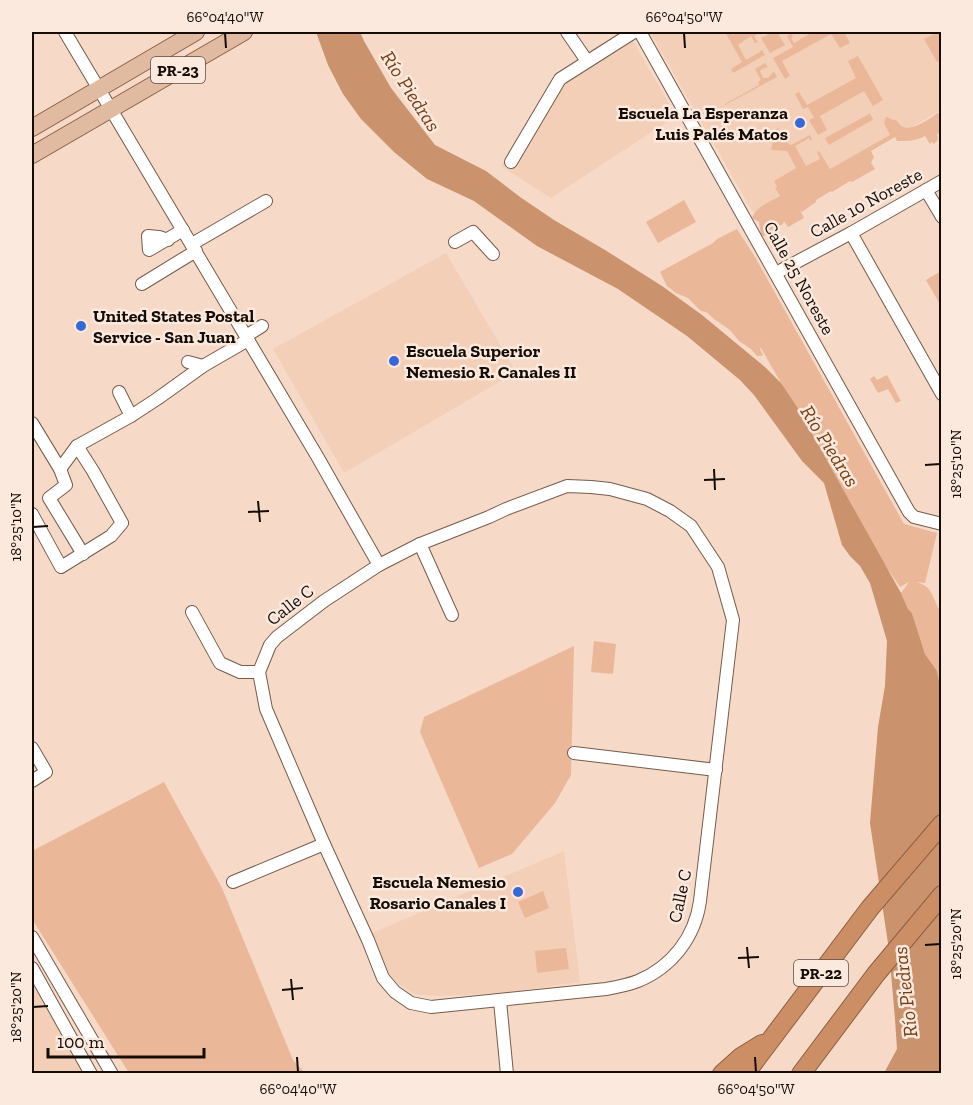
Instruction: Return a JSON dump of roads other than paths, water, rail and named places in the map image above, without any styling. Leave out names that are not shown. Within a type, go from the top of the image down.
[{"type":"highway","name":"PR-22","points":[[744,1074],[870,908],[942,824]]},
{"type":"highway","name":"PR-22","points":[[801,1074],[876,974],[942,895]]},
{"type":"highway","points":[[722,1074],[741,1057],[771,1038]]},
{"type":"highway","points":[[811,1074],[823,1044]]},
{"type":"main road","name":"PR-23","points":[[32,128],[196,32]]},
{"type":"main road","name":"PR-23","points":[[32,155],[244,32]]},
{"type":"street","points":[[65,32],[318,456],[379,565]]},
{"type":"street","points":[[567,32],[587,61]]},
{"type":"street","points":[[511,162],[560,79],[634,32]]},
{"type":"street","name":"Calle 25 Noreste","points":[[640,32],[911,515],[942,524]]},
{"type":"street","name":"Calle 10 Noreste","points":[[776,273],[942,182]]},
{"type":"street","points":[[926,190],[942,217]]},
{"type":"street","points":[[142,284],[266,201]]},
{"type":"street","points":[[168,240],[148,236],[149,250],[168,240],[183,230]]},
{"type":"street","points":[[455,242],[473,232],[493,254]]},
{"type":"street","points":[[851,233],[942,394]]},
{"type":"street","points":[[60,469],[76,446],[131,416],[262,326]]},
{"type":"street","points":[[188,362],[203,366]]},
{"type":"street","points":[[119,392],[131,416]]},
{"type":"street","points":[[32,423],[60,469],[66,485],[32,507]]},
{"type":"street","points":[[32,514],[61,567],[111,536],[122,523],[76,446]]},
{"type":"street","name":"Calle C","points":[[567,486],[591,487],[610,489],[647,499],[670,511],[691,526],[718,567],[733,620],[700,905],[692,932],[674,956],[639,981],[606,989],[431,1007],[411,1003],[395,992],[383,978],[266,709],[260,672],[270,645],[277,637],[324,601],[379,565],[420,544],[506,508],[567,486]]},
{"type":"street","points":[[49,498],[83,554]]},
{"type":"street","points":[[420,544],[452,615]]},
{"type":"street","points":[[192,612],[220,663],[240,672],[260,672]]},
{"type":"street","points":[[32,748],[46,772],[32,781]]},
{"type":"street","points":[[574,753],[716,770]]},
{"type":"street","points":[[233,882],[324,844]]},
{"type":"street","points":[[32,937],[112,1074]]},
{"type":"street","points":[[32,968],[91,1074]]},
{"type":"street","points":[[500,1001],[507,1074]]},
{"type":"water","name":"Río Piedras","points":[[316,32],[360,32],[391,88],[435,145],[486,171],[554,220],[662,286],[702,315],[766,368],[781,383],[797,407],[912,613],[925,654],[937,671],[941,690],[941,1073],[884,1073],[897,1049],[889,950],[870,823],[878,727],[885,686],[887,641],[870,583],[860,566],[842,545],[824,483],[802,461],[754,395],[740,380],[687,336],[618,289],[537,246],[474,201],[427,179],[394,152],[361,119],[343,94],[328,65]]},
{"type":"place","name":"Escuela La Esperanza Luis Palés Matos","points":[[800,123]]},
{"type":"place","name":"United States Postal Service - San Juan","points":[[81,326]]},
{"type":"place","name":"Escuela Superior Nemesio R. Canales II","points":[[394,361]]},
{"type":"place","name":"Escuela Nemesio Rosario Canales I","points":[[518,892]]}]
